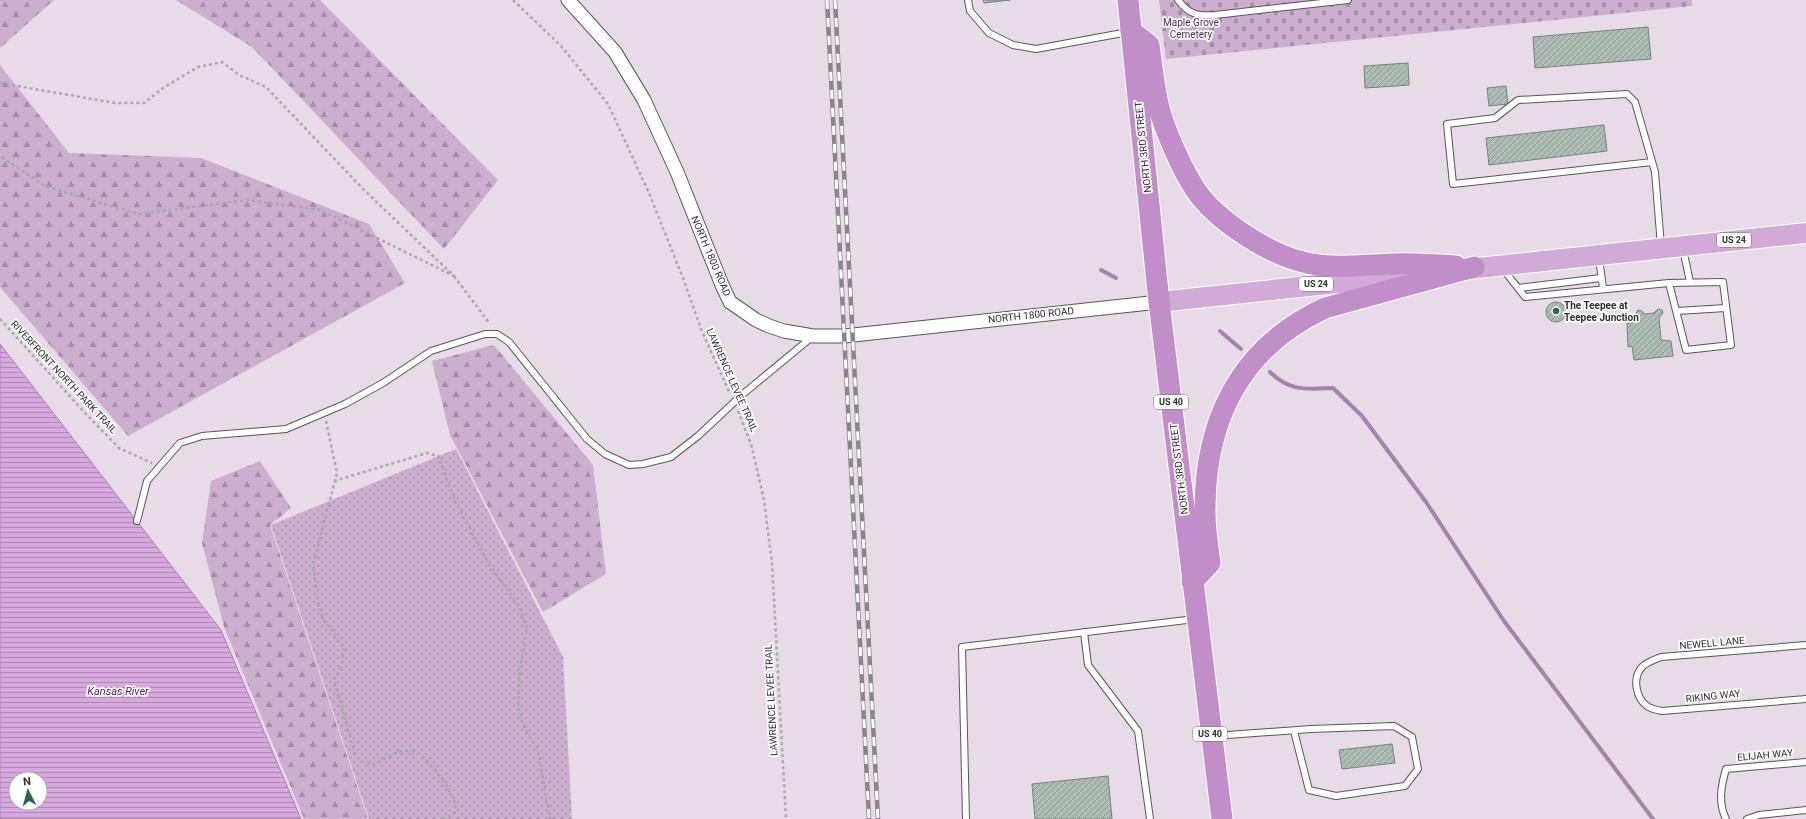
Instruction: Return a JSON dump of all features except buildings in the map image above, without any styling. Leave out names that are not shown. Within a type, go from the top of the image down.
[{"type":"highway","name":"NORTH 3RD STREET","points":[[1128,0],[1159,302],[1222,819]]},
{"type":"highway","points":[[1132,31],[1149,46],[1159,109],[1180,160],[1195,190],[1220,217],[1251,239],[1276,253],[1306,263],[1339,267],[1393,264],[1474,267]]},
{"type":"highway","points":[[1192,582],[1210,563],[1205,515],[1207,472],[1214,439],[1228,400],[1240,376],[1254,358],[1284,331],[1303,318],[1325,308],[1474,267]]},
{"type":"main road","name":"US 24","points":[[1159,302],[1500,264],[1806,233]]},
{"type":"street","name":"NORTH 1800 ROAD","points":[[568,0],[615,52],[644,100],[677,172],[730,302],[756,320],[784,331],[813,336],[852,336],[1159,302]]},
{"type":"lane","points":[[968,0],[970,11],[989,33],[1013,45],[1036,49],[1132,31]]},
{"type":"lane","points":[[1178,0],[1184,8],[1197,16],[1348,0]]},
{"type":"lane","points":[[1652,162],[1453,184],[1447,124],[1494,118],[1518,100],[1627,94],[1635,102],[1655,172],[1661,248]]},
{"type":"lane","points":[[1682,246],[1690,282]]},
{"type":"lane","points":[[1598,254],[1603,288]]},
{"type":"lane","points":[[1500,264],[1525,296],[1669,282],[1723,282],[1731,345],[1686,350],[1669,282]]},
{"type":"lane","points":[[1518,288],[1601,278]]},
{"type":"lane","points":[[1677,311],[1726,308]]},
{"type":"lane","points":[[137,521],[148,480],[180,443],[202,436],[286,429],[345,404],[383,382],[431,351],[485,334],[497,334],[509,342],[587,439],[605,454],[629,465],[643,464],[671,457],[698,436],[734,402],[813,336]]},
{"type":"lane","points":[[966,819],[962,647],[1197,619]]},
{"type":"lane","points":[[1084,632],[1088,665],[1138,731],[1150,819]]},
{"type":"lane","name":"NEWELL LANE","points":[[1636,686],[1637,675],[1641,668],[1649,662],[1661,657],[1806,645]]},
{"type":"lane","name":"RIKING WAY","points":[[1636,686],[1638,697],[1648,706],[1662,711],[1806,699]]},
{"type":"lane","points":[[1211,736],[1294,731],[1394,726],[1412,737],[1418,769],[1405,786],[1336,796],[1309,790],[1294,731]]},
{"type":"lane","name":"ELIJAH WAY","points":[[1726,819],[1721,800],[1721,784],[1726,769],[1806,762]]},
{"type":"lane","points":[[1747,819],[1759,815],[1806,810]]},
{"type":"path","name":"LAWRENCE LEVEE TRAIL","points":[[513,0],[561,46],[608,104],[649,193],[683,278],[701,329],[751,444],[761,486],[772,563],[786,819]]},
{"type":"path","points":[[0,83],[115,102],[144,103],[163,88],[198,67],[222,62],[239,75],[266,87],[362,189],[454,276],[497,334]]},
{"type":"path","points":[[0,156],[45,186],[138,214],[247,200],[320,210],[454,276]]},
{"type":"path","name":"RIVERFRONT NORTH PARK TRAIL","points":[[0,319],[85,413],[119,448],[159,467]]},
{"type":"path","points":[[324,413],[336,473],[313,565],[318,601],[323,619],[344,647],[342,665],[334,680],[355,754],[360,761],[371,765],[399,751],[419,754],[449,789],[456,806],[452,815],[439,819]]},
{"type":"path","points":[[334,481],[427,453],[438,456],[455,501],[489,564],[519,606],[527,629],[520,669],[518,705],[523,725],[538,750],[550,819]]},
{"type":"green space","points":[[0,0],[54,0],[0,48]]},
{"type":"green space","points":[[176,0],[320,0],[498,180],[444,249],[252,47]]},
{"type":"green space","name":"Maple Grove Cemetery","points":[[1159,0],[1692,0],[1692,6],[1166,59]]},
{"type":"green space","points":[[0,65],[69,153],[201,158],[369,224],[405,283],[128,436],[0,287]]},
{"type":"green space","points":[[494,345],[593,465],[606,574],[543,612],[450,435],[432,361]]},
{"type":"green space","points":[[456,449],[563,657],[572,819],[369,819],[271,525]]},
{"type":"green space","points":[[260,461],[291,508],[270,525],[368,819],[304,819],[224,627],[202,543],[211,481]]},
{"type":"water","name":"Kansas River","points":[[0,344],[221,630],[301,819],[0,819]]},
{"type":"waterway","points":[[1101,270],[1116,278]]},
{"type":"waterway","points":[[1220,331],[1241,349]]},
{"type":"waterway","points":[[1270,372],[1285,383],[1299,388],[1333,388],[1362,416],[1426,502],[1504,621],[1653,819]]},
{"type":"railway","points":[[827,0],[869,819]]},
{"type":"railway","points":[[835,0],[878,819]]},
{"type":"place","name":"The Teepee at Teepee Junction","points":[[1556,311]]}]
